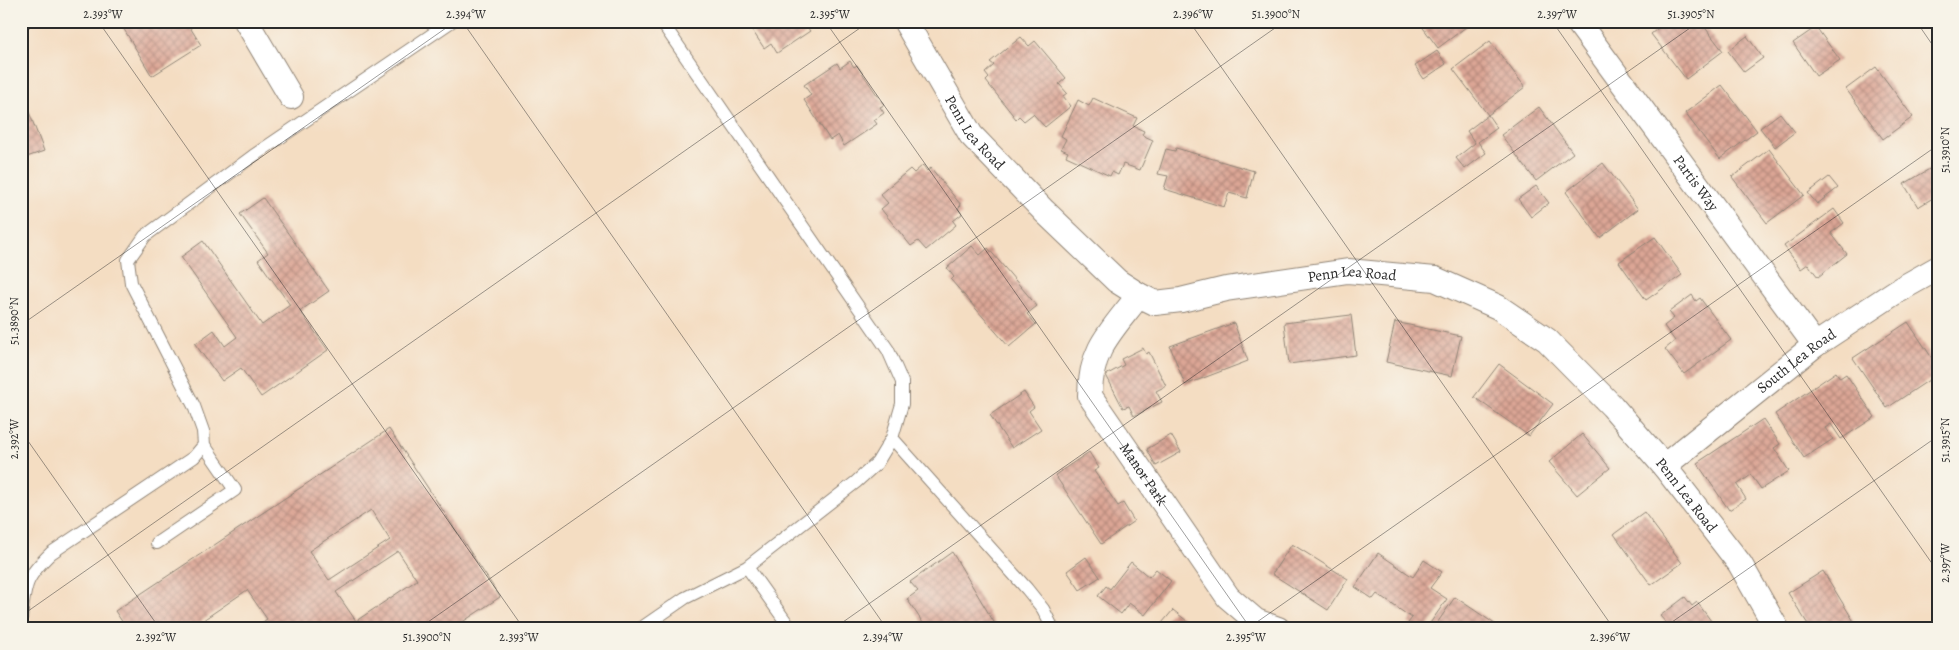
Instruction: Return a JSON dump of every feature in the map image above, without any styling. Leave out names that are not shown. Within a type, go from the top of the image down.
[{"type":"street","points":[[246,21],[291,98]]},
{"type":"street","name":"Penn Lea Road","points":[[904,21],[971,135],[1110,274],[1139,295],[1155,303],[1181,300],[1226,289],[1348,271],[1435,279],[1498,307],[1547,340],[1612,406],[1664,466],[1740,564],[1777,629]]},
{"type":"street","name":"Partis Way","points":[[1577,21],[1815,345]]},
{"type":"street","name":"South Lea Road","points":[[1664,466],[1815,345],[1897,291],[1938,268]]},
{"type":"street","name":"Manor Park","points":[[1139,295],[1098,349],[1090,376],[1090,396],[1228,597],[1256,621],[1278,629]]},
{"type":"lane","points":[[157,543],[235,490],[204,445],[204,431],[194,406],[131,283],[128,260],[145,236],[253,156],[452,21]]},
{"type":"lane","points":[[640,629],[685,598],[748,567],[856,482],[877,463],[892,438],[902,404],[902,382],[888,350],[661,21]]},
{"type":"lane","points":[[892,438],[1027,589],[1043,609],[1053,629]]},
{"type":"lane","points":[[21,619],[23,590],[33,571],[45,559],[194,457],[204,445]]},
{"type":"lane","points":[[748,567],[791,629]]},
{"type":"building","points":[[119,21],[186,21],[201,45],[152,76]]},
{"type":"building","points":[[746,21],[816,21],[807,27],[810,31],[777,53],[771,43],[764,48]]},
{"type":"building","points":[[1418,21],[1474,21],[1438,48]]},
{"type":"building","points":[[1667,21],[1700,21],[1723,51],[1686,79],[1651,34]]},
{"type":"building","points":[[1816,27],[1840,60],[1816,76],[1793,43]]},
{"type":"building","points":[[1747,36],[1763,58],[1744,72],[1728,51]]},
{"type":"building","points":[[1021,37],[1029,46],[1035,41],[1066,78],[1059,84],[1067,93],[1063,96],[1071,106],[1045,127],[1033,114],[1024,121],[1019,116],[1016,119],[986,81],[989,78],[985,73],[994,65],[990,62]]},
{"type":"building","points":[[1490,41],[1525,87],[1488,115],[1453,69]]},
{"type":"building","points":[[1437,51],[1446,64],[1424,79],[1415,66]]},
{"type":"building","points":[[850,61],[854,67],[857,65],[884,105],[880,107],[884,113],[874,120],[877,124],[844,146],[838,135],[830,140],[804,100],[811,95],[804,85],[837,63],[840,68]]},
{"type":"building","points":[[1876,67],[1913,117],[1883,139],[1846,89]]},
{"type":"building","points":[[1722,85],[1757,131],[1720,159],[1685,113]]},
{"type":"building","points":[[1093,98],[1137,118],[1133,126],[1144,131],[1142,135],[1153,140],[1140,170],[1123,164],[1118,175],[1112,172],[1110,176],[1066,156],[1068,152],[1061,149],[1066,139],[1061,136],[1078,100],[1089,106]]},
{"type":"building","points":[[1539,107],[1573,153],[1536,181],[1501,135]]},
{"type":"building","points":[[29,112],[44,151],[21,159],[21,115]]},
{"type":"building","points":[[1780,113],[1795,132],[1775,147],[1760,128]]},
{"type":"building","points":[[1488,115],[1497,128],[1478,142],[1486,153],[1465,169],[1456,158],[1475,143],[1467,131]]},
{"type":"building","points":[[1176,148],[1254,171],[1247,198],[1229,193],[1224,207],[1164,189],[1168,176],[1158,174],[1166,149],[1175,151]]},
{"type":"building","points":[[1769,149],[1804,195],[1767,223],[1732,177]]},
{"type":"building","points":[[1603,163],[1638,209],[1600,238],[1566,192]]},
{"type":"building","points":[[1938,164],[1938,195],[1918,207],[1904,184]]},
{"type":"building","points":[[923,165],[927,171],[931,168],[961,205],[958,208],[962,214],[953,221],[956,225],[926,250],[918,241],[911,246],[881,209],[888,203],[880,194],[910,169],[914,173]]},
{"type":"building","points":[[1829,177],[1838,188],[1817,204],[1808,193]]},
{"type":"building","points":[[1536,186],[1549,203],[1531,217],[1518,199]]},
{"type":"building","points":[[263,198],[329,291],[300,311],[328,350],[261,397],[241,368],[222,381],[195,344],[214,330],[225,346],[237,337],[181,257],[203,241],[262,325],[290,305],[258,260],[268,253],[240,214]]},
{"type":"building","points":[[1834,209],[1844,223],[1831,233],[1847,254],[1818,277],[1808,264],[1801,269],[1784,246]]},
{"type":"building","points":[[1655,237],[1682,275],[1646,300],[1619,262]]},
{"type":"building","points":[[972,246],[980,255],[988,248],[1037,306],[1027,314],[1036,324],[1009,347],[951,280],[954,277],[947,268]]},
{"type":"building","points":[[1692,295],[1696,301],[1700,298],[1731,340],[1684,374],[1665,349],[1675,341],[1664,326],[1674,318],[1669,312]]},
{"type":"building","points":[[1351,315],[1356,355],[1289,364],[1284,323]]},
{"type":"building","points":[[1395,322],[1461,336],[1452,376],[1386,362]]},
{"type":"building","points":[[1908,322],[1938,367],[1938,374],[1887,408],[1853,358]]},
{"type":"building","points":[[1234,323],[1248,361],[1185,385],[1170,346]]},
{"type":"building","points":[[1143,348],[1146,354],[1149,352],[1166,386],[1156,391],[1162,402],[1134,416],[1129,406],[1123,408],[1106,375],[1124,365],[1121,359]]},
{"type":"building","points":[[1499,364],[1553,404],[1529,436],[1474,397]]},
{"type":"building","points":[[1836,372],[1840,378],[1846,374],[1875,417],[1841,439],[1831,424],[1825,428],[1833,439],[1804,458],[1775,414]]},
{"type":"building","points":[[1024,392],[1034,407],[1029,411],[1041,429],[1012,448],[990,415]]},
{"type":"building","points":[[1763,419],[1780,444],[1774,448],[1789,471],[1761,489],[1751,475],[1737,485],[1746,499],[1729,510],[1697,463]]},
{"type":"building","points":[[389,429],[500,597],[452,629],[253,629],[267,619],[247,590],[193,627],[194,629],[127,629],[115,611]],"holes":[[[371,510],[390,540],[329,580],[309,551]],[[398,551],[417,580],[356,621],[336,592]]]},
{"type":"building","points":[[1582,434],[1610,468],[1577,495],[1549,462]]},
{"type":"building","points":[[1171,435],[1181,452],[1156,466],[1147,449]]},
{"type":"building","points":[[1089,452],[1099,468],[1094,471],[1118,506],[1123,503],[1134,521],[1101,544],[1055,475]]},
{"type":"building","points":[[1644,512],[1682,563],[1651,585],[1614,534]]},
{"type":"building","points":[[1292,544],[1348,579],[1328,610],[1272,574]]},
{"type":"building","points":[[952,552],[998,629],[927,629],[907,599],[918,591],[910,582]]},
{"type":"building","points":[[1378,553],[1413,577],[1424,560],[1442,572],[1430,588],[1447,599],[1426,629],[1416,629],[1408,623],[1412,618],[1377,594],[1373,599],[1355,587]]},
{"type":"building","points":[[1086,557],[1100,577],[1080,590],[1067,571]]},
{"type":"building","points":[[1131,562],[1149,577],[1156,569],[1171,581],[1145,615],[1129,603],[1121,614],[1098,596],[1106,586],[1110,589]]},
{"type":"building","points":[[1823,571],[1857,629],[1811,629],[1788,593]]},
{"type":"building","points":[[1455,597],[1489,620],[1502,629],[1433,629]]},
{"type":"building","points":[[1685,597],[1692,606],[1697,602],[1717,629],[1665,629],[1664,627],[1667,624],[1660,616]]},
{"type":"building","points":[[1173,610],[1197,629],[1157,629]]}]
